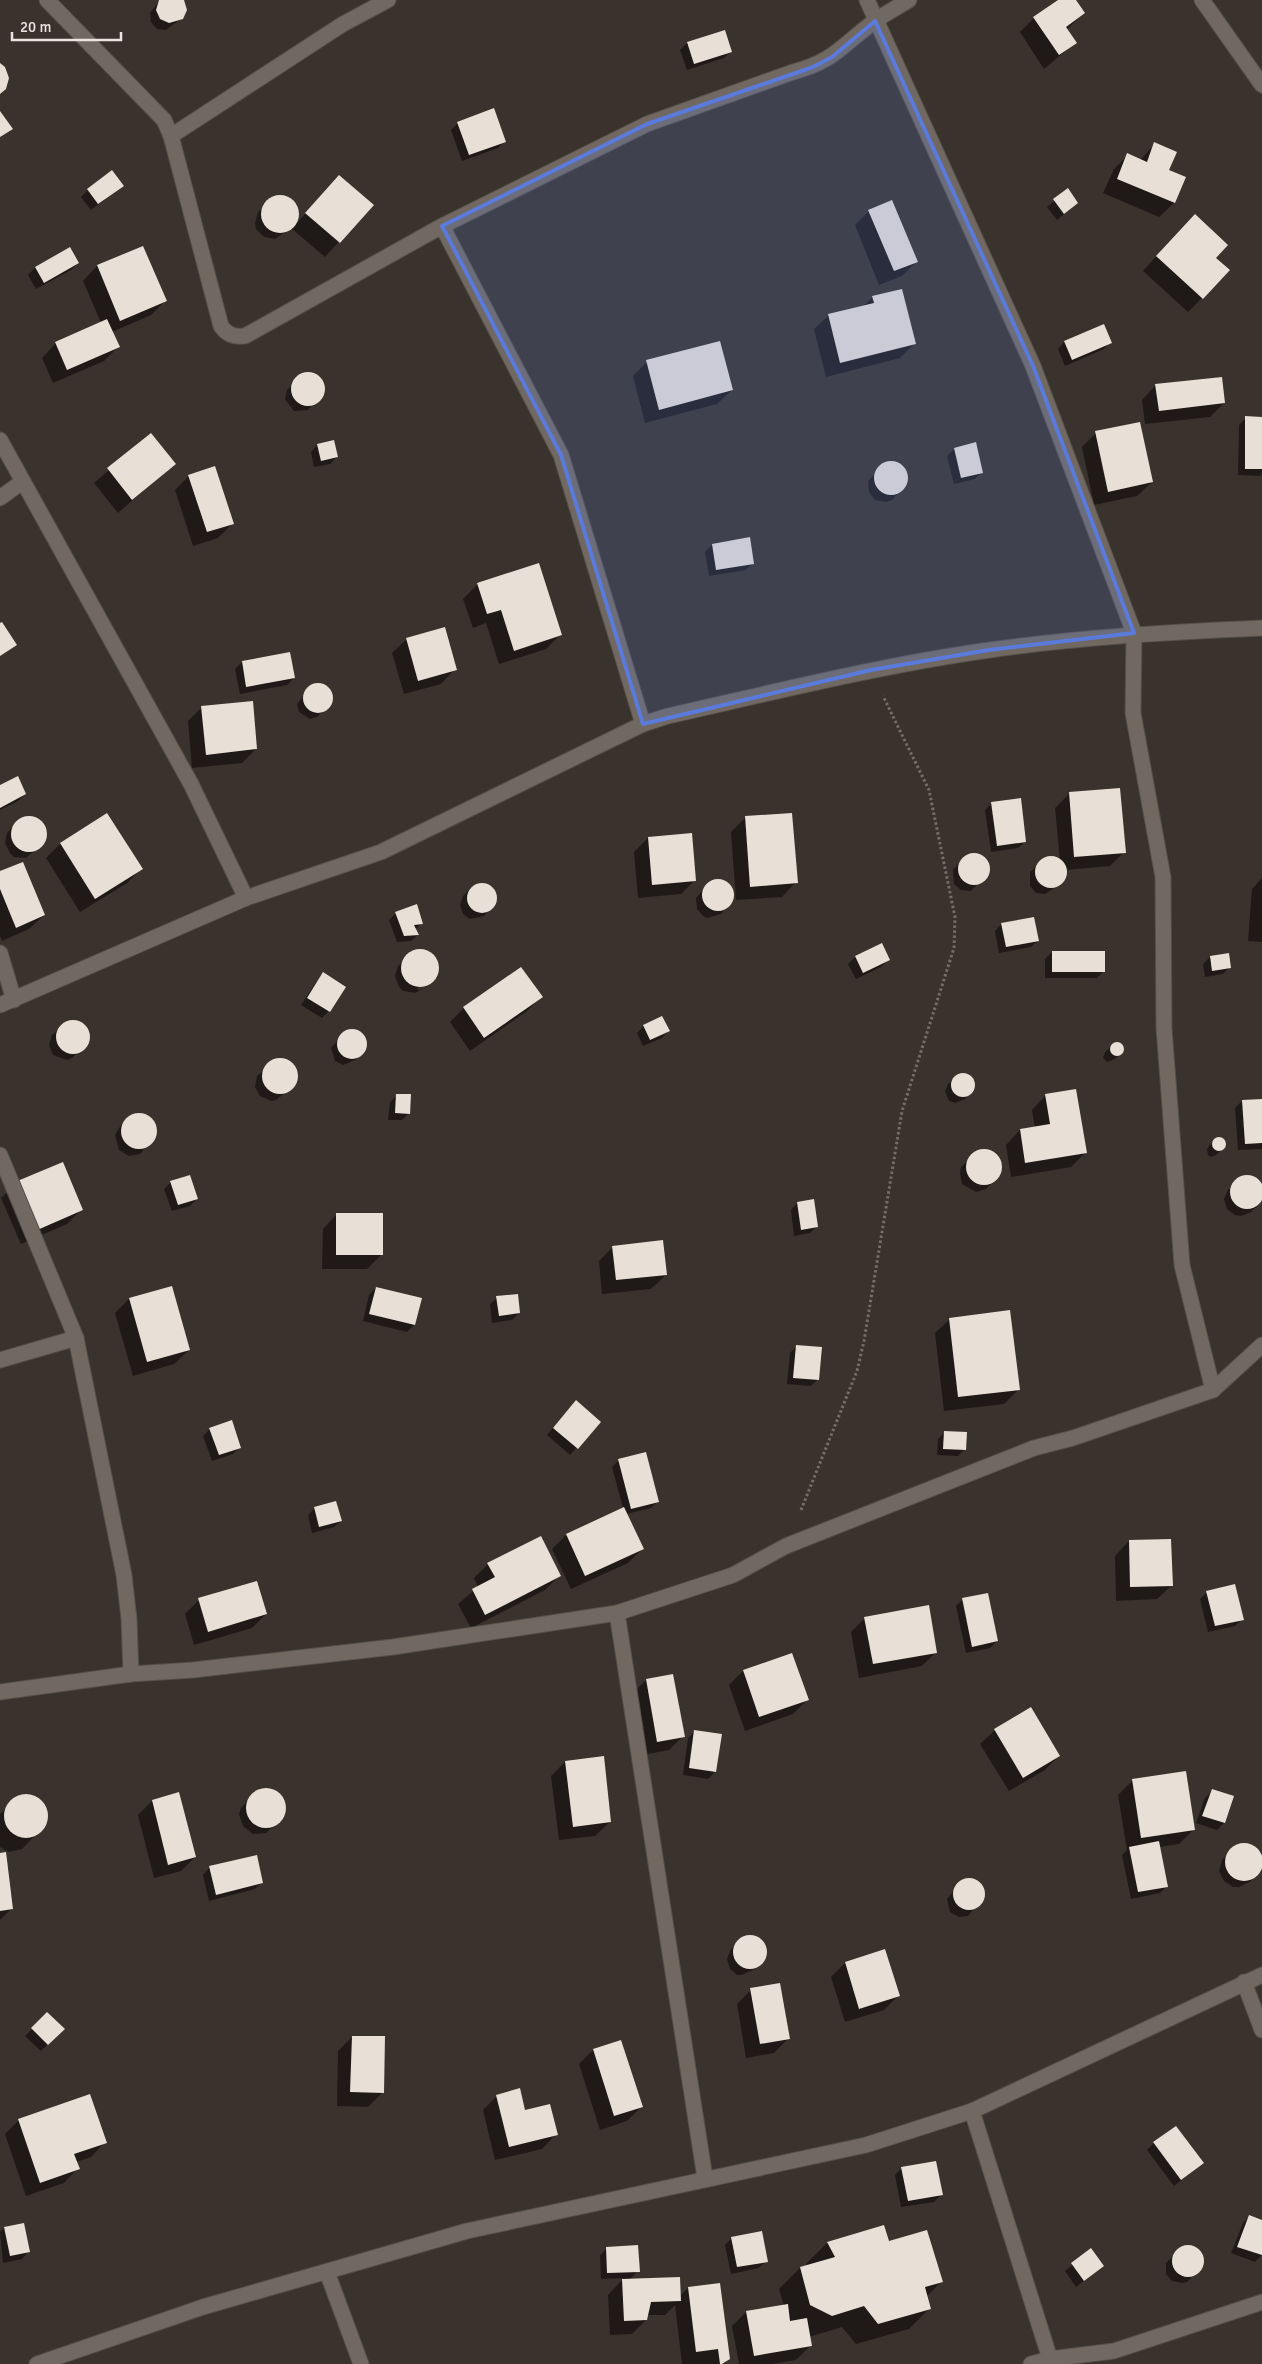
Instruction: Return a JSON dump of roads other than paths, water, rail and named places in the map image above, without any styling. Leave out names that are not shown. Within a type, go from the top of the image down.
[{"type":"street","points":[[47,0],[164,120],[171,136],[221,326],[230,335],[245,336],[442,226],[647,124],[812,67],[832,57],[875,21],[909,0]]},
{"type":"street","points":[[171,136],[343,24],[388,0]]},
{"type":"street","points":[[867,0],[1033,366],[1134,633],[1133,713],[1163,878],[1164,1028],[1182,1265],[1213,1390]]},
{"type":"street","points":[[1202,0],[1262,85]]},
{"type":"street","points":[[442,226],[561,455],[643,724]]},
{"type":"street","points":[[0,440],[191,784],[246,898]]},
{"type":"street","points":[[0,498],[22,482]]},
{"type":"street","points":[[0,1005],[246,898],[381,852],[643,724],[668,716],[871,670],[989,650],[1134,633],[1262,628]]},
{"type":"street","points":[[0,953],[14,1000]]},
{"type":"street","points":[[0,1155],[76,1338],[124,1575],[129,1620],[131,1674]]},
{"type":"street","points":[[0,1360],[76,1338]]},
{"type":"street","points":[[0,1692],[131,1674],[193,1670],[394,1648],[618,1613],[733,1575],[786,1546],[1034,1448],[1073,1438],[1213,1390],[1262,1345]]},
{"type":"street","points":[[618,1613],[705,2178]]},
{"type":"street","points":[[37,2364],[56,2361],[203,2307],[493,2224],[866,2144],[972,2111],[1262,1975]]},
{"type":"street","points":[[1244,1982],[1262,2030]]},
{"type":"street","points":[[972,2111],[1050,2359]]},
{"type":"street","points":[[327,2272],[361,2364]]},
{"type":"street","points":[[1031,2364],[1050,2359],[1116,2357],[1262,2302]]}]
